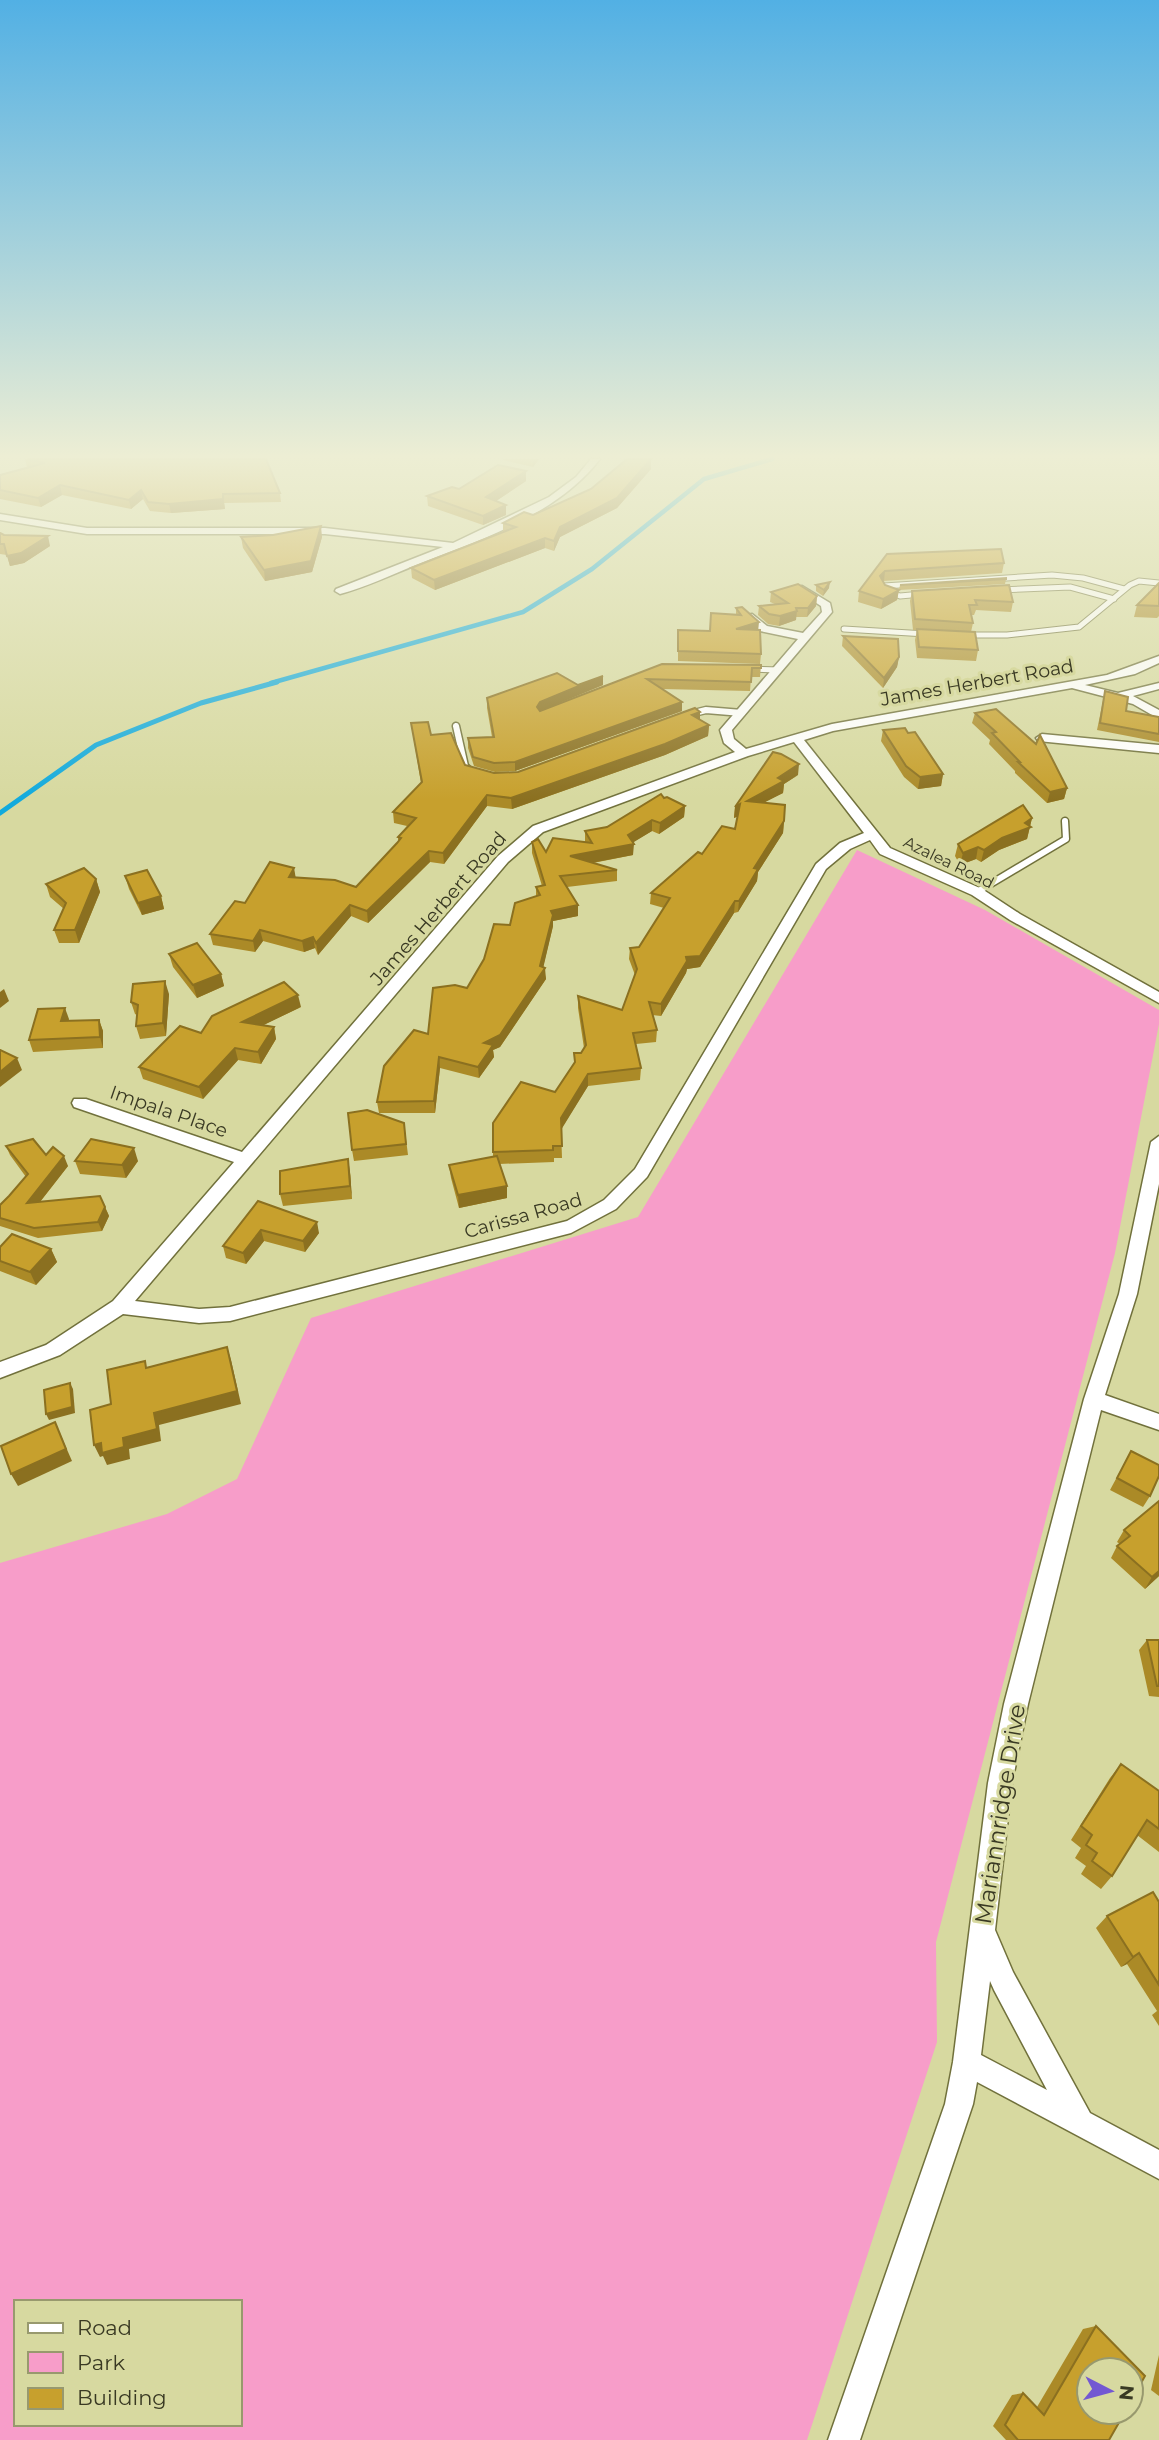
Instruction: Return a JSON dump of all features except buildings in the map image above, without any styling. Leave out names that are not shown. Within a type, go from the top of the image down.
[{"type":"street","points":[[340,591],[383,573]]},
{"type":"street","points":[[744,753],[726,736],[726,730],[808,637],[827,608],[802,589]]},
{"type":"street","points":[[748,616],[764,629],[808,637]]},
{"type":"street","name":"James Herbert Road","points":[[0,1370],[53,1350],[120,1306],[519,843],[538,829],[744,753],[832,728],[1131,672],[1159,659]]},
{"type":"street","points":[[1065,684],[1137,701],[1159,715]]},
{"type":"street","points":[[1121,696],[1159,686]]},
{"type":"street","name":"Azalea Road","points":[[797,738],[885,851],[976,892],[1159,998]]},
{"type":"street","points":[[1042,738],[1159,750]]},
{"type":"street","name":"Carissa Road","points":[[120,1306],[199,1316],[230,1314],[571,1226],[601,1214],[622,1196],[641,1172],[821,867],[845,846],[870,835]]},
{"type":"street","name":"Impala Place","points":[[79,1103],[245,1159]]},
{"type":"street","name":"Mariannridge Drive","points":[[844,2440],[959,2104],[967,2062],[1000,1783],[1094,1399],[1128,1294],[1159,1142]]},
{"type":"street","points":[[1094,1399],[1159,1422]]},
{"type":"street","points":[[981,1927],[1003,1981],[1080,2123]]},
{"type":"street","points":[[967,2062],[1159,2165]]},
{"type":"lane","points":[[926,594],[892,594],[884,590],[884,586],[1052,575],[1083,578],[1124,589]]},
{"type":"lane","points":[[958,635],[1007,635],[1079,627],[1124,589],[1139,581],[1159,583]]},
{"type":"lane","points":[[990,590],[1070,587],[1114,599]]},
{"type":"lane","points":[[844,629],[932,634]]},
{"type":"lane","points":[[737,668],[779,670]]},
{"type":"lane","points":[[682,716],[706,710],[742,713]]},
{"type":"lane","points":[[456,726],[465,766],[477,775]]},
{"type":"lane","points":[[976,892],[1066,839],[1069,835],[1065,821]]},
{"type":"green space","points":[[857,850],[985,910],[1159,1010],[1159,1024],[1115,1253],[936,1942],[937,2042],[807,2440],[0,2440],[0,1563],[167,1514],[237,1479],[311,1318],[638,1217]]},
{"type":"waterway","points":[[271,683],[523,612],[586,573]]},
{"type":"waterway","points":[[0,813],[96,745],[201,703],[277,682]]}]
